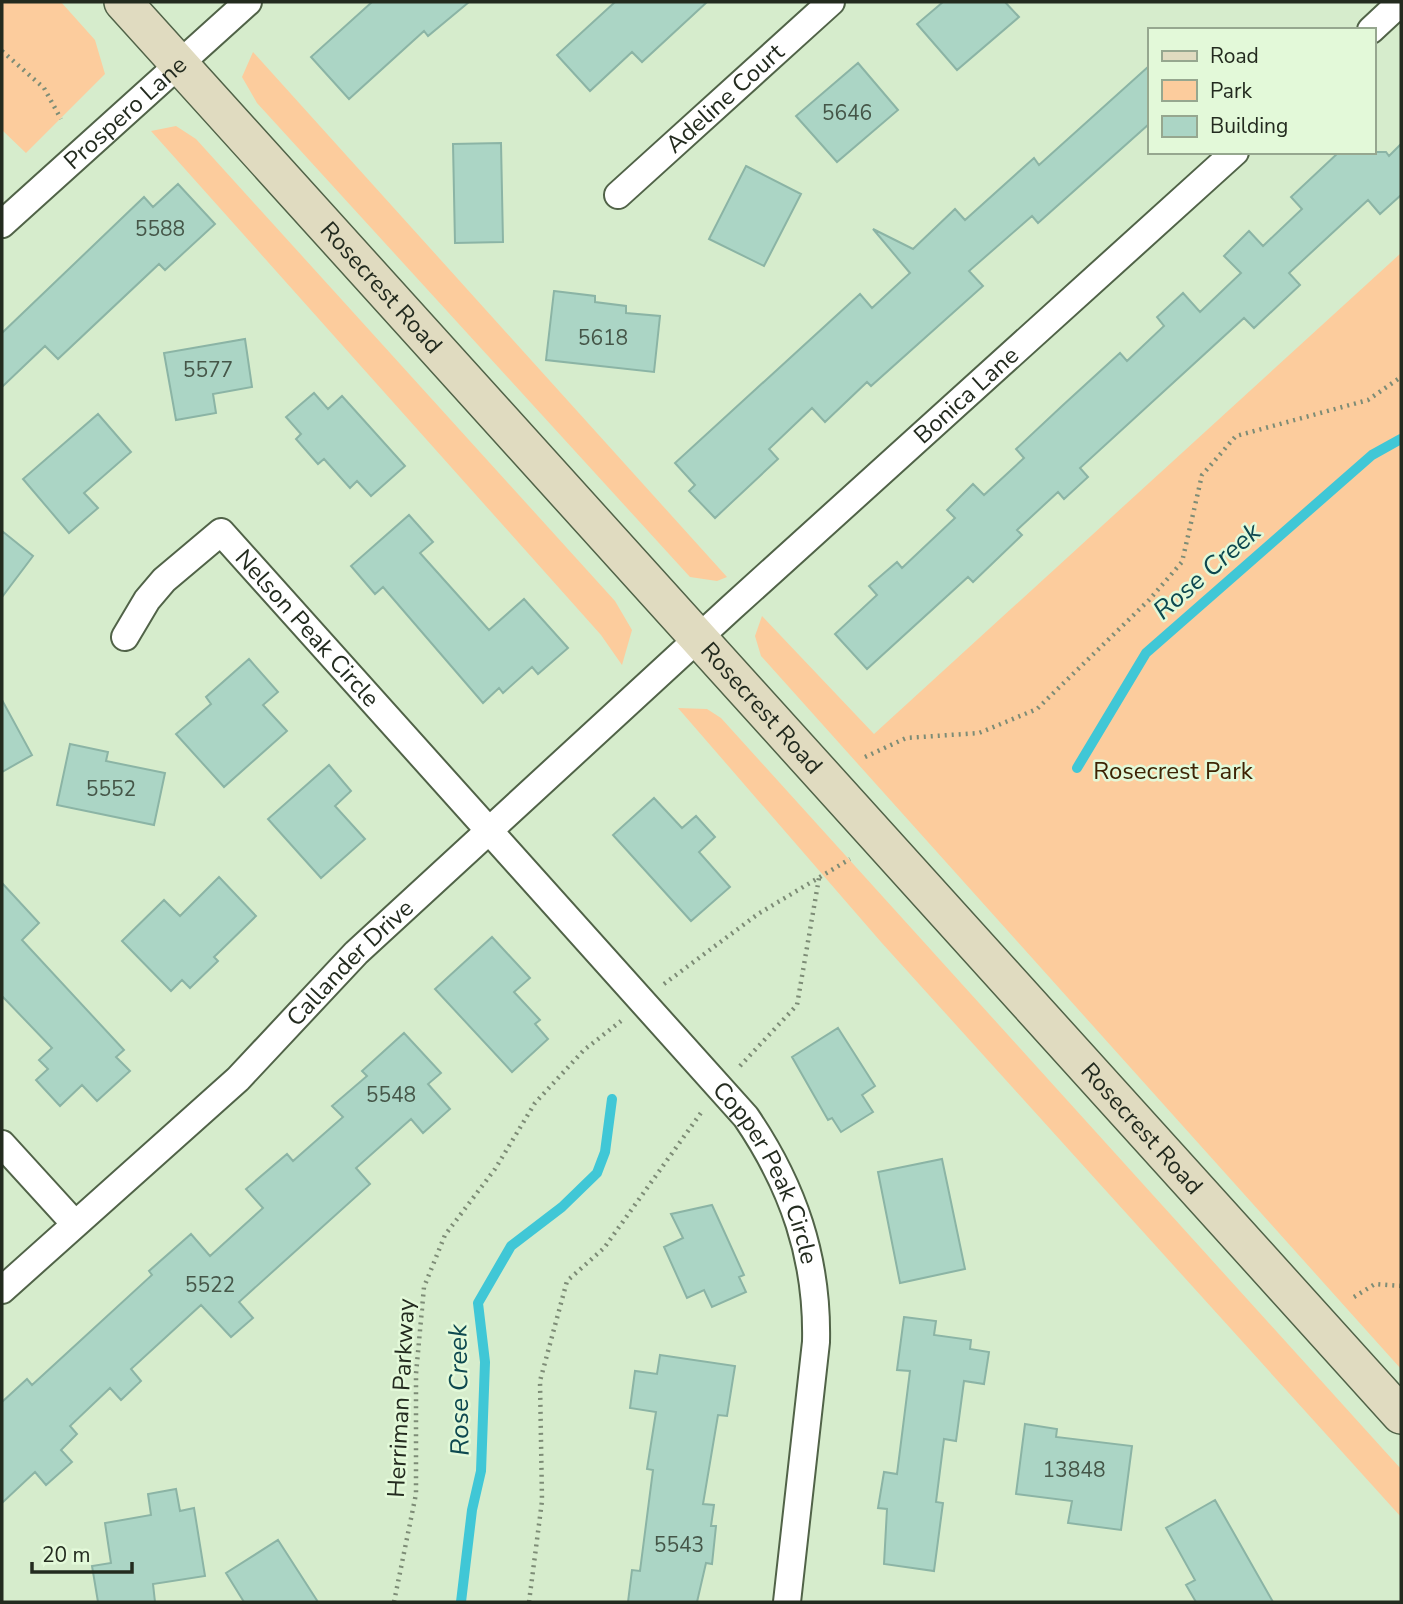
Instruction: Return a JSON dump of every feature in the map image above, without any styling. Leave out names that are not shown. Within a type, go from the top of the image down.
[{"type":"main road","name":"Rosecrest Road","points":[[123,2],[1401,1415]]},
{"type":"street","name":"Prospero Lane","points":[[2,225],[248,2]]},
{"type":"street","name":"Adeline Court","points":[[618,195],[831,2]]},
{"type":"street","points":[[1373,28],[1401,2]]},
{"type":"street","name":"Bonica Lane","points":[[699,639],[1233,154]]},
{"type":"street","name":"Nelson Peak Circle","points":[[125,637],[155,590],[220,532],[489,830]]},
{"type":"street","name":"Callander Drive","points":[[2,1290],[239,1079],[336,972],[699,639]]},
{"type":"street","name":"Copper Peak Circle","points":[[489,830],[746,1117],[769,1150],[802,1225],[817,1304],[816,1342],[787,1602]]},
{"type":"street","points":[[2,1144],[75,1224]]},
{"type":"path","points":[[2,51],[44,88],[61,119]]},
{"type":"path","points":[[865,757],[905,738],[979,733],[1037,709],[1149,600],[1182,562],[1202,475],[1236,436],[1368,400],[1401,377]]},
{"type":"path","points":[[663,984],[758,914],[850,859]]},
{"type":"path","points":[[737,1069],[797,1005],[819,878]]},
{"type":"path","name":"Herriman Parkway","points":[[394,1602],[416,1494],[416,1374],[424,1287],[444,1235],[495,1169],[535,1103],[584,1050],[629,1015]]},
{"type":"path","points":[[529,1602],[542,1501],[540,1381],[567,1281],[604,1248],[708,1102]]},
{"type":"path","points":[[1354,1297],[1375,1284],[1401,1286]]},
{"type":"green space","points":[[2,2],[61,2],[95,40],[105,74],[26,153],[2,130]]},
{"type":"green space","points":[[253,52],[727,577],[717,581],[690,577],[257,103],[242,77]]},
{"type":"green space","points":[[176,126],[196,139],[615,601],[632,630],[622,665],[601,635],[151,131]]},
{"type":"green space","name":"Rosecrest Park","points":[[1401,253],[1401,1369],[761,656],[755,636],[762,616],[874,734]]},
{"type":"green space","points":[[678,708],[707,709],[721,718],[1401,1469],[1401,1517],[881,942]]},
{"type":"building","points":[[372,2],[469,2],[428,36],[424,31],[349,99],[311,57]]},
{"type":"building","points":[[615,2],[707,2],[642,62],[632,52],[590,91],[557,55]]},
{"type":"building","points":[[943,2],[1005,2],[1019,17],[957,70],[917,24]]},
{"type":"building","points":[[858,63],[898,110],[837,162],[796,116]]},
{"type":"building","points":[[1148,67],[1148,125],[1038,223],[1032,216],[969,271],[983,286],[871,386],[867,382],[825,422],[812,408],[769,449],[778,459],[715,518],[689,491],[695,485],[675,463],[860,294],[872,308],[910,273],[873,229],[913,249],[955,209],[965,220],[1034,158],[1039,165]]},
{"type":"building","points":[[501,143],[503,242],[455,243],[453,144]]},
{"type":"building","points":[[1401,144],[1401,195],[1380,214],[1368,200],[1289,273],[1300,285],[1254,328],[1244,318],[1080,468],[1088,477],[1064,499],[1058,492],[1017,530],[1022,535],[973,582],[968,577],[867,669],[835,634],[877,595],[869,586],[897,562],[902,568],[955,518],[947,510],[973,484],[984,495],[1024,458],[1016,449],[1120,353],[1127,361],[1164,326],[1157,317],[1183,293],[1200,312],[1241,273],[1224,256],[1249,231],[1263,246],[1302,209],[1291,197],[1337,154],[1386,152],[1389,156]]},
{"type":"building","points":[[746,166],[801,194],[764,266],[709,239]]},
{"type":"building","points":[[178,184],[215,224],[165,270],[159,264],[58,359],[45,346],[2,387],[2,333],[144,197],[153,207]]},
{"type":"building","points":[[554,291],[595,296],[595,302],[626,306],[626,313],[660,316],[654,372],[546,360]]},
{"type":"building","points":[[245,339],[252,387],[213,394],[216,413],[176,420],[164,353]]},
{"type":"building","points":[[314,393],[328,409],[342,396],[405,466],[371,496],[357,481],[350,488],[324,459],[318,464],[296,439],[301,434],[286,417]]},
{"type":"building","points":[[98,414],[131,452],[84,493],[98,508],[69,533],[23,479]]},
{"type":"building","points":[[409,515],[433,542],[420,553],[489,630],[524,599],[568,648],[538,674],[532,667],[503,693],[499,688],[483,703],[383,587],[375,594],[351,566]]},
{"type":"building","points":[[2,531],[33,556],[2,597]]},
{"type":"building","points":[[249,659],[278,692],[263,705],[287,731],[224,787],[176,734],[211,704],[206,697]]},
{"type":"building","points":[[2,700],[32,755],[2,772]]},
{"type":"building","points":[[70,744],[108,752],[106,761],[165,773],[154,825],[57,805]]},
{"type":"building","points":[[329,765],[351,791],[335,806],[365,839],[321,878],[268,819]]},
{"type":"building","points":[[654,798],[682,828],[696,816],[715,837],[699,852],[730,887],[691,921],[613,835]]},
{"type":"building","points":[[219,877],[256,916],[214,957],[218,961],[190,988],[182,980],[171,991],[122,941],[164,900],[180,916]]},
{"type":"building","points":[[2,883],[39,923],[22,940],[124,1050],[116,1057],[130,1071],[97,1101],[82,1085],[60,1106],[36,1080],[48,1069],[39,1060],[52,1048],[2,996]]},
{"type":"building","points":[[492,937],[530,978],[514,992],[540,1020],[535,1024],[548,1039],[512,1072],[435,989]]},
{"type":"building","points":[[838,1028],[875,1086],[862,1095],[873,1112],[841,1132],[832,1118],[828,1120],[792,1057]]},
{"type":"building","points":[[404,1033],[441,1073],[428,1084],[450,1109],[423,1133],[411,1119],[356,1168],[370,1184],[239,1302],[253,1318],[231,1337],[201,1305],[131,1369],[141,1381],[121,1400],[110,1388],[70,1426],[77,1434],[61,1450],[72,1462],[46,1485],[35,1472],[2,1503],[2,1402],[27,1379],[32,1385],[152,1275],[149,1271],[191,1234],[210,1256],[263,1208],[246,1189],[287,1154],[293,1161],[343,1117],[332,1106],[367,1076],[362,1071]]},
{"type":"building","points":[[942,1159],[965,1269],[900,1283],[878,1172]]},
{"type":"building","points":[[712,1205],[744,1275],[739,1277],[746,1292],[712,1307],[704,1290],[687,1298],[664,1247],[683,1238],[671,1214]]},
{"type":"building","points":[[904,1317],[936,1321],[934,1335],[971,1340],[970,1349],[989,1352],[984,1384],[964,1381],[956,1441],[944,1439],[936,1502],[943,1503],[934,1571],[884,1564],[887,1509],[878,1508],[884,1472],[897,1474],[910,1371],[897,1370]]},
{"type":"building","points":[[660,1355],[735,1366],[727,1416],[718,1415],[703,1504],[714,1505],[711,1526],[716,1526],[712,1564],[706,1563],[697,1602],[628,1602],[632,1570],[640,1571],[653,1470],[647,1469],[656,1412],[630,1408],[635,1371],[657,1374]]},
{"type":"building","points":[[1025,1424],[1057,1429],[1056,1437],[1132,1446],[1121,1530],[1068,1523],[1072,1501],[1016,1494]]},
{"type":"building","points":[[176,1489],[180,1511],[194,1508],[205,1576],[153,1584],[155,1602],[98,1602],[92,1566],[111,1563],[105,1523],[151,1515],[148,1494]]},
{"type":"building","points":[[1215,1500],[1273,1602],[1196,1602],[1186,1585],[1195,1580],[1166,1528]]},
{"type":"building","points":[[278,1540],[318,1602],[244,1602],[226,1573]]},
{"type":"waterway","name":"Rose Creek","points":[[1077,768],[1146,653],[1372,455],[1401,439]]},
{"type":"waterway","name":"Rose Creek","points":[[461,1602],[472,1510],[481,1471],[485,1362],[478,1303],[511,1246],[562,1207],[597,1173],[605,1152],[612,1099]]}]
